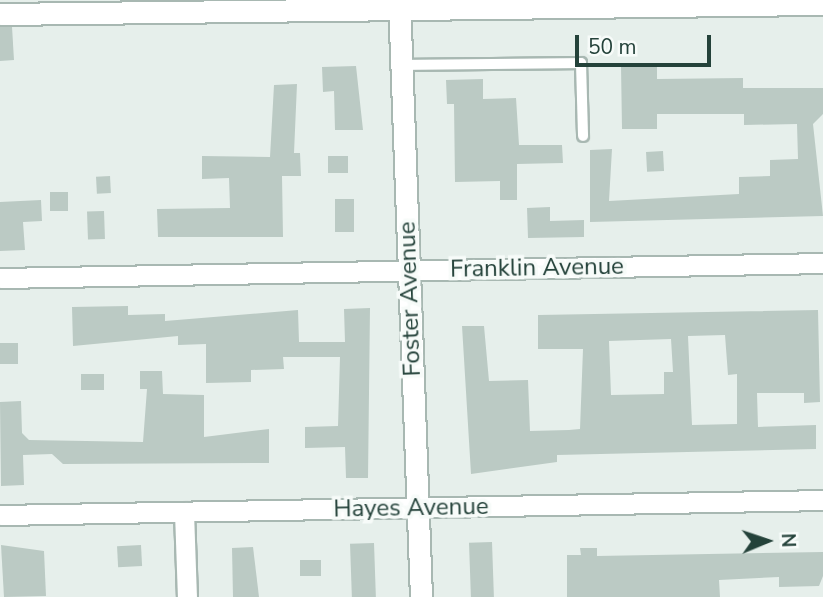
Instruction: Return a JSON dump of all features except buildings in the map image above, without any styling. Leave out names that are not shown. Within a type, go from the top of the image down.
[{"type":"main road","points":[[0,14],[399,4],[823,4]]},
{"type":"main road","name":"Foster Avenue","points":[[399,4],[421,597]]},
{"type":"street","name":"Franklin Avenue","points":[[0,278],[823,263]]},
{"type":"street","name":"Hayes Avenue","points":[[0,515],[823,500]]},
{"type":"street","points":[[184,512],[187,597]]},
{"type":"lane","points":[[401,65],[581,63],[583,136]]}]
